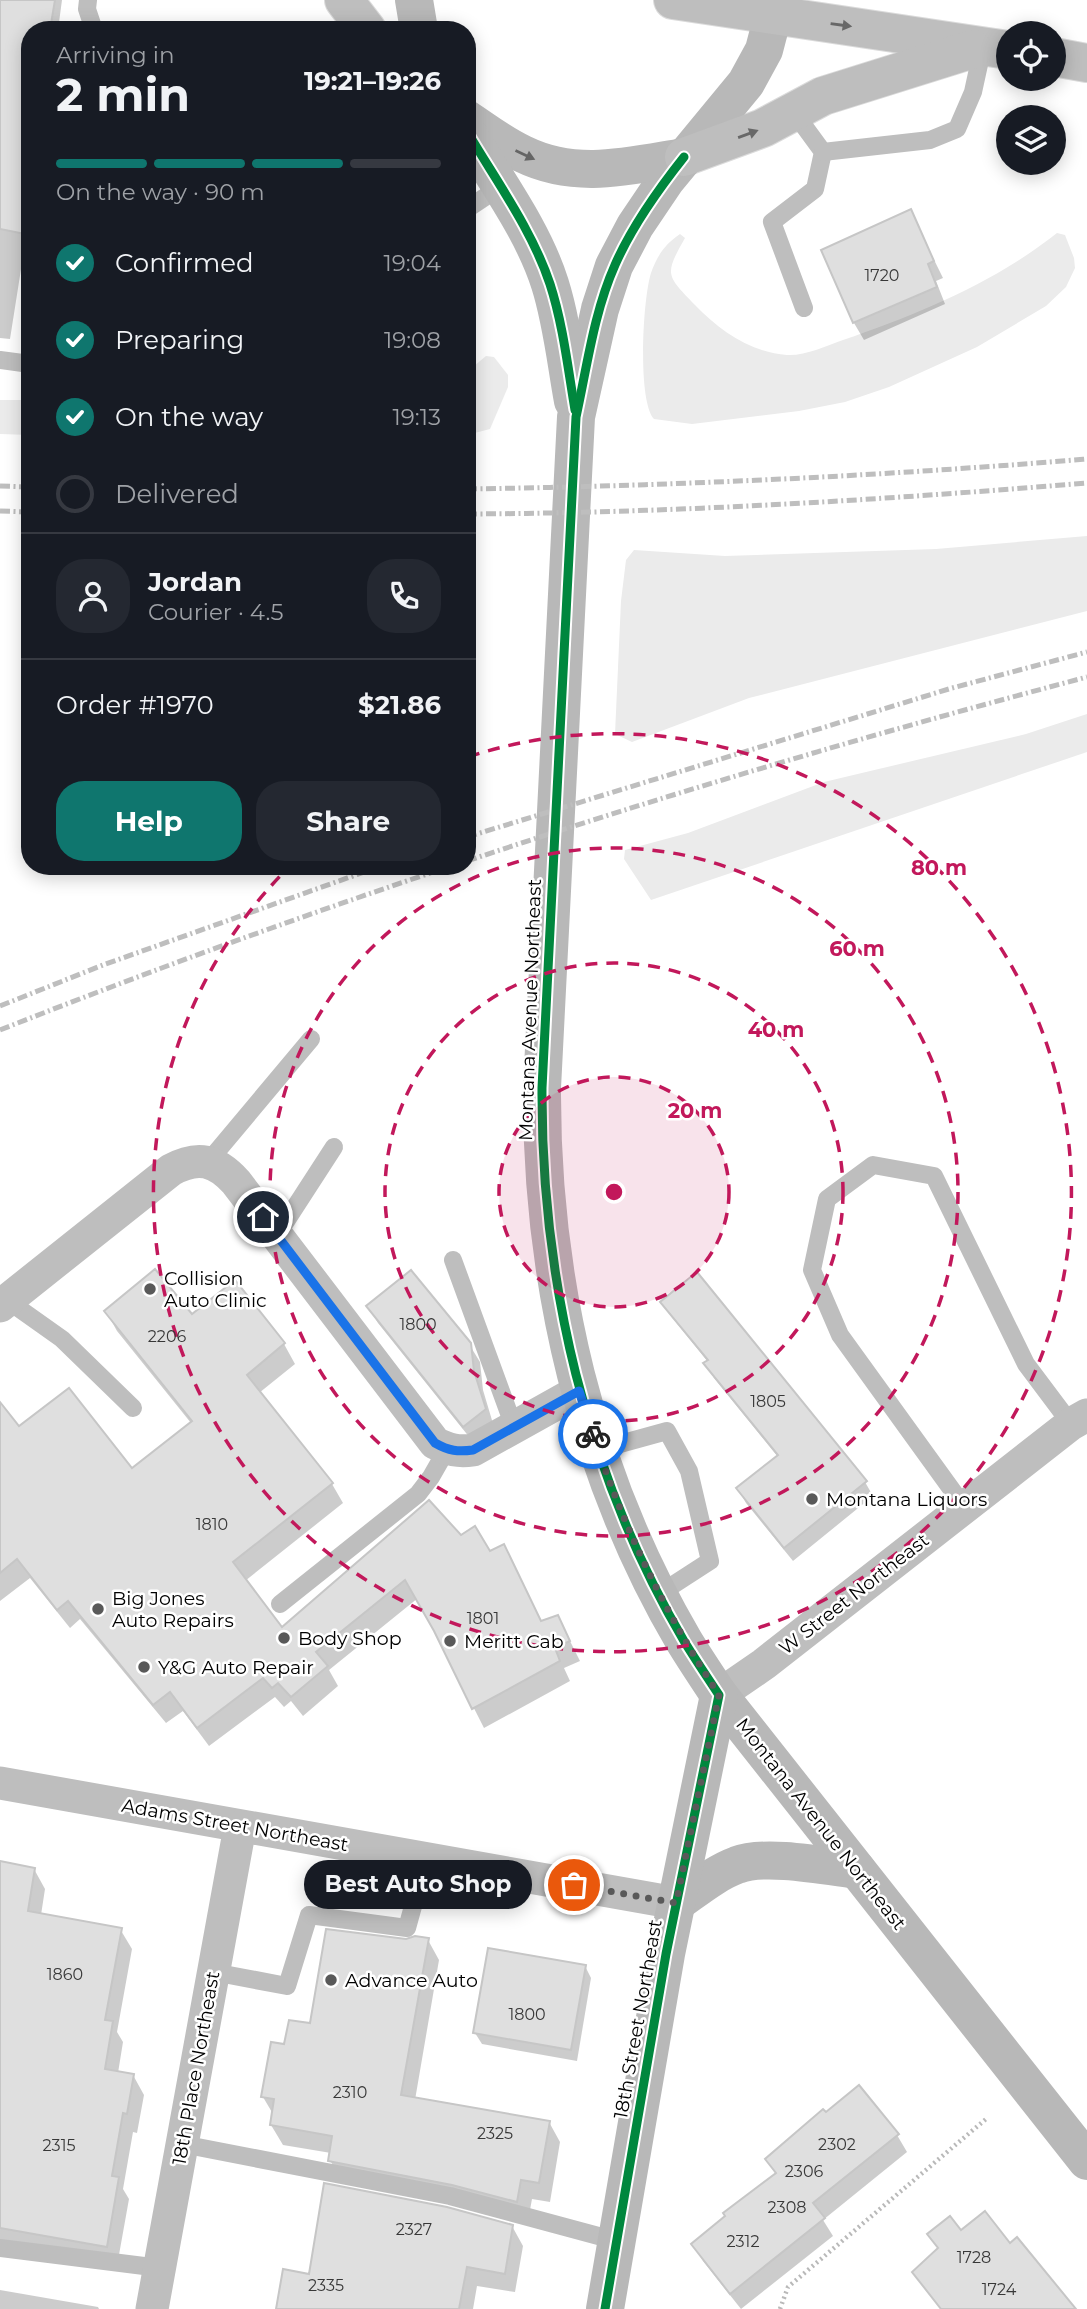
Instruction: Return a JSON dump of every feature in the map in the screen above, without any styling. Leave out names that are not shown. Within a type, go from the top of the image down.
[{"type":"highway","points":[[344,0],[360,21]]},
{"type":"highway","points":[[673,0],[775,7],[996,48]]},
{"type":"highway","points":[[684,157],[763,128],[793,110],[840,90],[996,48]]},
{"type":"highway","points":[[1066,59],[1087,63]]},
{"type":"main road","points":[[414,0],[418,21]]},
{"type":"main road","name":"Montana Avenue Northeast","points":[[775,7],[764,50],[746,83],[684,157],[635,226],[614,267],[600,309],[576,417],[542,1127],[551,1245],[561,1310],[579,1391],[598,1450],[626,1525],[685,1643],[719,1695],[1087,2161]]},
{"type":"main road","points":[[476,125],[522,154],[563,168],[603,170],[684,157]]},
{"type":"main road","name":"Montana Avenue Northeast","points":[[476,147],[527,232],[551,285],[576,417]]},
{"type":"main road","name":"18th Street Northeast","points":[[605,2309],[676,1903],[719,1695]]},
{"type":"main road","points":[[676,1903],[711,1878],[738,1864],[771,1860],[857,1870]]},
{"type":"street","points":[[3,1303],[171,1170],[182,1164],[208,1161],[225,1170],[435,1443],[447,1450],[473,1450],[579,1391]]},
{"type":"street","name":"W Street Northeast","points":[[719,1695],[764,1664],[1079,1419]]},
{"type":"street","name":"Adams Street Northeast","points":[[0,1783],[676,1903]]},
{"type":"street","name":"18th Place Northeast","points":[[152,2309],[240,1827]]},
{"type":"lane","points":[[88,0],[86,9],[91,21]]},
{"type":"lane","points":[[823,152],[930,140],[957,129],[996,48]]},
{"type":"lane","points":[[793,110],[823,152],[814,189],[772,222],[804,308]]},
{"type":"lane","points":[[476,203],[500,187]]},
{"type":"lane","points":[[0,360],[21,363]]},
{"type":"lane","points":[[208,1161],[310,1039]]},
{"type":"lane","points":[[276,1235],[334,1147]]},
{"type":"lane","points":[[965,1508],[840,1335],[812,1270],[827,1199],[873,1165],[934,1176],[1026,1364],[1079,1419]]},
{"type":"lane","points":[[453,1260],[514,1427]]},
{"type":"lane","points":[[3,1303],[62,1339],[133,1408]]},
{"type":"lane","points":[[598,1450],[667,1431],[689,1471],[710,1561],[659,1594]]},
{"type":"lane","points":[[280,1604],[418,1494],[447,1450]]},
{"type":"lane","points":[[213,1972],[287,1986],[309,1915],[407,1928],[426,1859]]},
{"type":"lane","points":[[183,2144],[450,2196],[617,2241]]},
{"type":"lane","points":[[0,2248],[160,2268]]},
{"type":"path","points":[[780,2309],[788,2287],[986,2119]]},
{"type":"shaded area","points":[[1057,233],[1065,235],[1075,268],[1066,287],[1046,306],[977,347],[889,387],[845,402],[799,411],[692,424],[654,419],[649,408],[643,371],[648,286],[659,256],[680,234],[685,238],[671,268],[678,287],[736,339],[761,350],[787,355],[815,350],[927,308],[1008,267]]},
{"type":"shaded area","points":[[486,356],[494,357],[508,375],[508,387],[490,429],[476,433],[476,364]]},
{"type":"shaded area","points":[[0,400],[21,400],[21,435],[0,434]]},
{"type":"shaded area","points":[[1087,536],[1087,611],[749,698],[632,742],[615,734],[621,601],[626,560],[634,550],[725,556],[936,549]]},
{"type":"shaded area","points":[[1087,714],[1087,752],[651,900],[624,859],[625,850],[688,833],[824,782],[1026,734]]},
{"type":"building","points":[[0,0],[55,0],[52,21],[21,21],[21,233],[0,229]]},
{"type":"building","points":[[911,209],[934,261],[928,264],[937,287],[853,323],[821,250]]},
{"type":"building","points":[[155,1269],[192,1314],[235,1280],[285,1343],[247,1375],[333,1483],[233,1562],[282,1627],[429,1500],[461,1535],[475,1526],[490,1551],[504,1544],[541,1621],[558,1615],[570,1641],[555,1648],[560,1661],[472,1709],[434,1631],[405,1580],[316,1652],[328,1666],[291,1697],[278,1683],[272,1688],[263,1678],[197,1728],[170,1692],[153,1705],[68,1601],[57,1610],[17,1559],[0,1573],[0,1402],[19,1426],[69,1388],[132,1468],[192,1421],[104,1311]]},
{"type":"building","points":[[411,1270],[471,1343],[474,1371],[486,1409],[463,1427],[366,1306]]},
{"type":"building","points":[[697,1272],[867,1481],[784,1548],[736,1488],[778,1455],[703,1363],[708,1360],[660,1302]]},
{"type":"building","points":[[0,1861],[35,1868],[28,1911],[122,1928],[105,2020],[113,2021],[105,2069],[134,2074],[127,2114],[123,2113],[112,2176],[119,2177],[107,2247],[0,2228]]},
{"type":"building","points":[[326,1929],[406,1939],[415,1936],[429,1938],[401,2095],[550,2121],[539,2183],[521,2180],[517,2202],[452,2185],[328,2161],[332,2136],[270,2125],[274,2099],[261,2097],[271,2042],[284,2044],[289,2020],[310,2023]]},
{"type":"building","points":[[488,1948],[586,1965],[571,2050],[473,2033]]},
{"type":"building","points":[[859,2085],[899,2134],[813,2203],[825,2218],[730,2294],[691,2244],[725,2216],[723,2213],[776,2173],[765,2159],[823,2109],[826,2112]]},
{"type":"building","points":[[324,2183],[447,2207],[513,2225],[505,2274],[467,2267],[459,2309],[276,2309],[283,2269],[309,2274]]},
{"type":"building","points":[[985,2211],[1010,2243],[1017,2237],[1076,2309],[941,2309],[912,2272],[938,2248],[927,2234],[950,2216],[961,2230]]},
{"type":"railway","points":[[476,489],[777,479],[1087,459]]},
{"type":"railway","points":[[476,514],[777,505],[1087,483]]},
{"type":"railway","points":[[0,486],[21,487]]},
{"type":"railway","points":[[0,511],[21,512]]},
{"type":"railway","points":[[476,834],[952,688],[1087,652]]},
{"type":"railway","points":[[476,858],[776,764],[1087,677]]},
{"type":"railway","points":[[0,1006],[103,965],[356,875]]},
{"type":"railway","points":[[0,1030],[224,945],[425,875]]},
{"type":"cycle path","points":[[476,146],[534,245],[550,284],[565,347],[575,410]]},
{"type":"cycle path","points":[[605,2309],[666,1954],[719,1695],[684,1641],[650,1577],[620,1511],[596,1444],[576,1374],[561,1304],[550,1232],[542,1088],[576,417],[596,321],[615,265],[646,209],[684,157]]},
{"type":"way so far","points":[[574,1885],[676,1903],[719,1695],[685,1643],[644,1565],[610,1484],[593,1434]]},
{"type":"place","name":"Collision Auto Clinic","points":[[150,1289]]},
{"type":"place","name":"Montana Liquors","points":[[812,1499]]},
{"type":"place","name":"Big Jones Auto Repairs","points":[[98,1609]]},
{"type":"place","name":"Body Shop","points":[[284,1638]]},
{"type":"place","name":"Meritt Cab","points":[[450,1641]]},
{"type":"place","name":"Y&G Auto Repair","points":[[144,1667]]},
{"type":"place","name":"Best Auto Shop","points":[[574,1885]]},
{"type":"place","name":"Advance Auto","points":[[331,1980]]},
{"type":"route","points":[[263,1217],[435,1443],[447,1450],[473,1450],[579,1391],[593,1434]]}]
